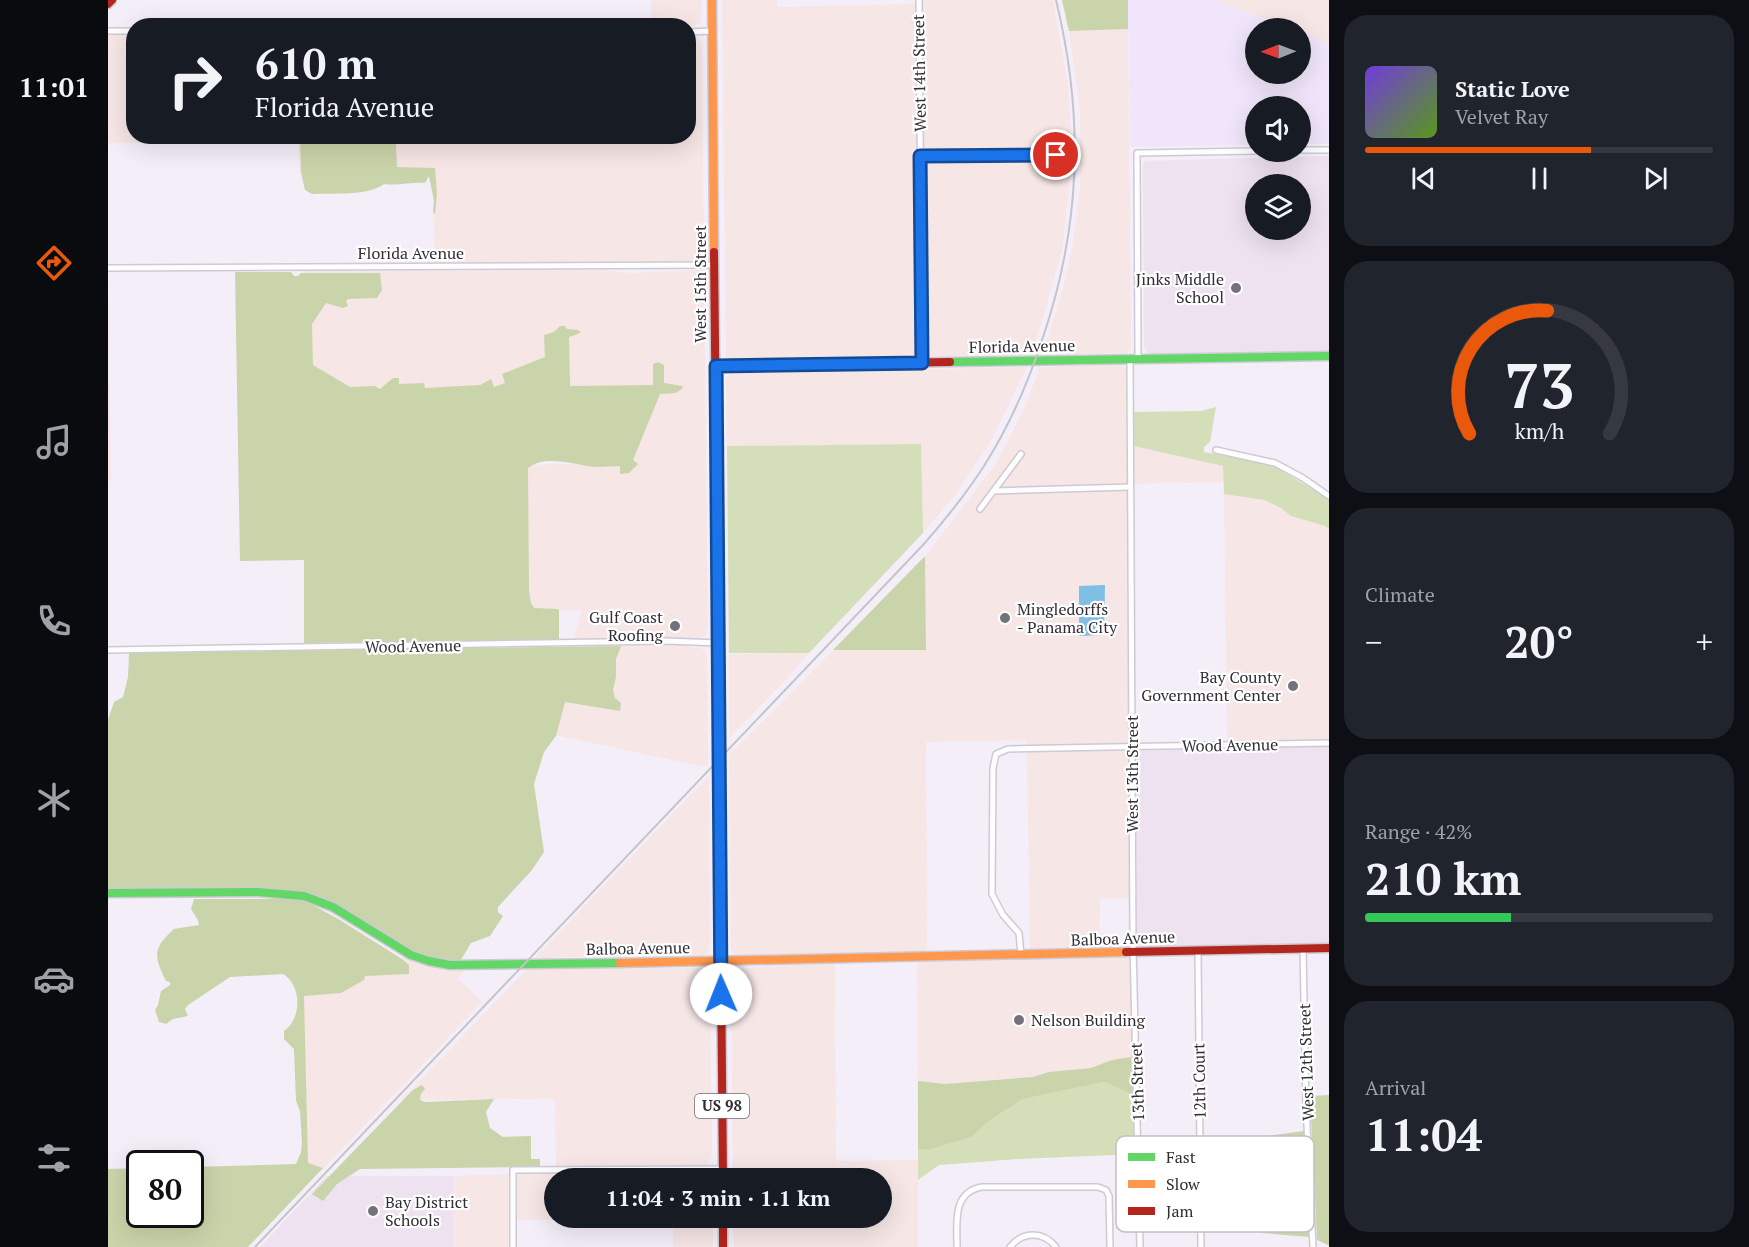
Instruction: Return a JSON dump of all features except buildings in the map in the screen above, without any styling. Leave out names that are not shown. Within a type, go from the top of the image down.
[{"type":"main road","points":[[108,4],[112,0]]},
{"type":"main road","name":"West 15th Street","points":[[712,0],[722,1168]]},
{"type":"main road","name":"Florida Avenue","points":[[716,366],[1329,356]]},
{"type":"main road","name":"Balboa Avenue","points":[[108,892],[258,892],[300,895],[331,907],[404,953],[420,960],[444,964],[721,962],[1329,948]]},
{"type":"main road","points":[[723,1228],[723,1247]]},
{"type":"street","name":"West 14th Street","points":[[919,0],[922,363]]},
{"type":"street","points":[[108,31],[126,31]]},
{"type":"street","points":[[696,32],[713,32]]},
{"type":"street","points":[[1311,150],[1329,150]]},
{"type":"street","name":"West 13th Street","points":[[1133,952],[1130,487],[1137,153],[1245,151]]},
{"type":"street","points":[[920,156],[1056,155]]},
{"type":"street","name":"Florida Avenue","points":[[108,268],[715,265]]},
{"type":"street","points":[[1216,450],[1282,466],[1329,496]]},
{"type":"street","points":[[980,509],[1021,454]]},
{"type":"street","points":[[994,491],[1130,487]]},
{"type":"street","name":"Wood Avenue","points":[[108,650],[667,641],[718,643]]},
{"type":"street","name":"Wood Avenue","points":[[1020,955],[1019,933],[1003,915],[992,894],[993,768],[996,754],[1008,749],[1329,743]]},
{"type":"street","name":"West 12th Street","points":[[1303,948],[1308,1136]]},
{"type":"street","name":"12th Court","points":[[1197,951],[1200,1136]]},
{"type":"street","name":"13th Street","points":[[1133,952],[1137,1136]]},
{"type":"street","points":[[513,1247],[513,1170],[544,1170]]},
{"type":"street","points":[[957,1247],[959,1204],[964,1195],[971,1190],[982,1187],[1098,1187],[1106,1190],[1109,1196],[1110,1247]]},
{"type":"street","name":"13th Street","points":[[1140,1232],[1140,1247]]},
{"type":"street","name":"12th Court","points":[[1201,1232],[1201,1247]]},
{"type":"street","name":"West 12th Street","points":[[1312,1232],[1313,1247]]},
{"type":"street","points":[[1010,1247],[1018,1239],[1031,1235],[1046,1238],[1056,1247]]},
{"type":"shaded area","points":[[651,0],[702,0],[701,22],[696,24],[696,18],[651,18]]},
{"type":"shaded area","points":[[722,0],[777,0],[777,7],[915,4],[918,357],[732,360],[726,357]]},
{"type":"shaded area","points":[[923,0],[1053,0],[1068,86],[1071,135],[1070,181],[1062,251],[1032,355],[926,356],[924,160],[1060,158],[1059,151],[924,153]]},
{"type":"shaded area","points":[[1128,0],[1212,0],[1262,18],[1245,18],[1245,84],[1311,84],[1311,36],[1329,42],[1329,144],[1311,144],[1311,96],[1245,96],[1245,145],[1130,147]]},
{"type":"shaded area","points":[[1212,0],[1329,0],[1329,42],[1311,36],[1311,18],[1262,18]]},
{"type":"shaded area","points":[[1128,29],[1131,349],[1126,353],[1043,354],[1066,278],[1080,187],[1080,111],[1069,31]]},
{"type":"shaded area","points":[[108,34],[126,34],[126,143],[108,143]]},
{"type":"shaded area","points":[[696,37],[702,44],[704,256],[697,261],[435,264],[433,173],[300,175],[298,144],[696,144]]},
{"type":"shaded area","name":"Jinks Middle School","points":[[1311,156],[1329,156],[1329,353],[1151,355],[1148,353],[1144,346],[1143,165],[1145,161],[1245,158],[1245,162],[1311,162]]},
{"type":"shaded area","points":[[601,270],[632,273],[700,270],[704,274],[708,628],[706,634],[701,638],[574,639],[582,610],[525,610],[523,465],[626,463],[305,394],[304,271]]},
{"type":"shaded area","points":[[108,272],[111,481],[108,481]]},
{"type":"shaded area","points":[[1120,365],[1126,368],[1127,372],[1129,898],[1100,899],[1099,950],[1030,951],[1027,740],[926,742],[927,953],[734,955],[731,951],[729,755],[833,650],[926,650],[925,556],[996,464],[1026,405],[1040,367]]},
{"type":"shaded area","points":[[1027,367],[989,444],[956,494],[923,533],[921,444],[727,446],[726,378],[730,373]]},
{"type":"shaded area","points":[[1134,446],[1223,466],[1223,482],[1134,484]]},
{"type":"shaded area","points":[[1224,494],[1264,500],[1291,516],[1329,529],[1329,740],[1227,741]]},
{"type":"shaded area","points":[[680,645],[703,649],[707,653],[708,764],[705,767],[550,734],[573,647]]},
{"type":"shaded area","points":[[809,653],[791,674],[729,738],[729,654]]},
{"type":"shaded area","points":[[1329,746],[1329,944],[1145,948],[1139,945],[1137,939],[1136,757],[1139,751]]},
{"type":"shaded area","points":[[709,776],[710,945],[708,953],[703,956],[534,959]]},
{"type":"shaded area","points":[[1126,956],[1131,961],[1136,1136],[1116,1136],[1116,1155],[918,1160],[917,961]]},
{"type":"shaded area","points":[[403,957],[437,967],[466,969],[458,979],[482,1002],[323,1169],[308,1169],[303,971],[404,970]]},
{"type":"shaded area","points":[[833,963],[835,968],[836,1161],[918,1160],[918,1247],[734,1247],[733,1228],[892,1228],[892,1168],[733,1168],[731,974],[734,969]]},
{"type":"shaded area","points":[[702,968],[710,973],[712,1156],[707,1165],[556,1166],[555,1099],[401,1100],[527,969]]},
{"type":"shaded area","points":[[544,1172],[544,1220],[516,1220],[518,1174]]},
{"type":"shaded area","points":[[510,1174],[510,1247],[453,1247],[453,1176]]},
{"type":"shaded area","name":"Bay District Schools","points":[[327,1176],[453,1176],[453,1247],[260,1247]]},
{"type":"shaded area","points":[[673,1228],[713,1228],[713,1247],[673,1247]]},
{"type":"green space","points":[[1062,0],[1128,0],[1128,29],[1069,31]]},
{"type":"green space","points":[[300,144],[396,144],[397,167],[435,168],[437,194],[435,214],[429,176],[425,183],[384,184],[378,188],[360,192],[312,194],[305,190],[301,172]]},
{"type":"green space","points":[[235,272],[291,272],[294,276],[301,273],[380,273],[382,290],[377,298],[348,299],[346,301],[348,306],[343,308],[326,303],[312,324],[313,365],[350,387],[375,386],[380,389],[393,378],[399,378],[399,384],[424,383],[425,388],[480,385],[491,379],[494,387],[505,383],[502,374],[545,357],[544,335],[554,332],[560,326],[581,332],[569,337],[570,386],[653,385],[653,364],[658,362],[664,365],[664,383],[683,388],[676,393],[660,394],[633,460],[638,464],[629,473],[620,474],[620,466],[595,467],[551,461],[528,468],[531,603],[534,608],[559,610],[559,640],[304,643],[304,560],[240,561]]},
{"type":"green space","points":[[1216,407],[1210,442],[1204,447],[1204,452],[1272,465],[1329,499],[1329,529],[1291,516],[1264,500],[1224,494],[1223,466],[1134,446],[1134,412],[1201,411]]},
{"type":"green space","points":[[921,444],[923,533],[809,653],[729,653],[727,446]]},
{"type":"green space","points":[[925,556],[926,650],[833,650]]},
{"type":"green space","points":[[621,646],[616,659],[613,690],[615,698],[621,703],[620,711],[565,702],[556,736],[544,752],[534,784],[544,852],[532,870],[498,907],[498,912],[503,916],[490,936],[471,943],[461,960],[446,961],[426,957],[402,947],[334,904],[258,888],[108,889],[108,720],[114,702],[123,697],[128,677],[129,653]]},
{"type":"green space","points":[[194,899],[302,899],[402,959],[409,965],[409,974],[365,976],[364,980],[341,993],[304,996],[308,1163],[323,1168],[248,1247],[108,1247],[108,1169],[126,1168],[126,1228],[204,1228],[204,1167],[296,1164],[301,1152],[294,1049],[284,1039],[284,1031],[290,1026],[297,1011],[294,986],[289,979],[283,974],[230,977],[188,1005],[185,1009],[188,1016],[173,1019],[166,1024],[159,1022],[155,1010],[161,991],[170,985],[170,982],[166,981],[157,959],[157,953],[162,942],[174,929],[199,925],[191,909]]},
{"type":"green space","points":[[1131,1057],[1133,1095],[1104,1082],[1023,1099],[993,1118],[971,1137],[929,1150],[918,1149],[918,1081],[945,1084],[1033,1077],[1049,1072],[1091,1068],[1112,1060]]},
{"type":"green space","points":[[1104,1082],[1133,1095],[1136,1136],[1116,1136],[1116,1155],[939,1165],[918,1180],[918,1149],[929,1150],[971,1137],[993,1118],[1023,1099]]},
{"type":"green space","points":[[422,1085],[425,1089],[420,1100],[425,1102],[494,1099],[486,1112],[490,1128],[503,1137],[531,1136],[531,1159],[540,1159],[540,1167],[360,1169],[337,1184],[323,1201],[312,1194],[413,1090]]},
{"type":"green space","points":[[1329,1095],[1329,1245],[1317,1240],[1314,1136],[1312,1136],[1310,1096]]},
{"type":"green space","points":[[1304,1131],[1304,1136],[1266,1136]]},
{"type":"green space","points":[[1309,1232],[1309,1237],[1262,1233]]},
{"type":"water","points":[[1105,585],[1104,635],[1079,636],[1079,586]]},
{"type":"railway","points":[[255,1247],[923,545],[955,507],[993,452],[1009,422],[1035,362],[1054,303],[1071,217],[1074,131],[1065,44],[1056,0]]},
{"type":"traffic: fast","points":[[950,362],[1329,356]]},
{"type":"traffic: fast","points":[[108,893],[258,892],[304,896],[333,907],[411,955],[450,965],[620,963]]},
{"type":"traffic: slow","points":[[712,0],[714,252]]},
{"type":"traffic: slow","points":[[717,527],[721,973]]},
{"type":"traffic: slow","points":[[620,963],[1126,952]]},
{"type":"traffic: jam","points":[[108,4],[112,0]]},
{"type":"traffic: jam","points":[[714,252],[717,527]]},
{"type":"traffic: jam","points":[[716,366],[950,362]]},
{"type":"traffic: jam","points":[[1126,952],[1329,948]]},
{"type":"traffic: jam","points":[[721,973],[723,1168]]},
{"type":"traffic: jam","points":[[723,1228],[723,1247]]},
{"type":"place","name":"Jinks Middle School","points":[[1236,288]]},
{"type":"place","name":"Mingledorffs - Panama City","points":[[1005,618]]},
{"type":"place","name":"Gulf Coast Roofing","points":[[675,626]]},
{"type":"place","name":"Bay County Government Center","points":[[1293,686]]},
{"type":"place","name":"Nelson Building","points":[[1019,1020]]},
{"type":"place","name":"Bay District Schools","points":[[373,1211]]},
{"type":"route","points":[[721,994],[716,366],[922,363],[920,156],[1056,155]]}]
